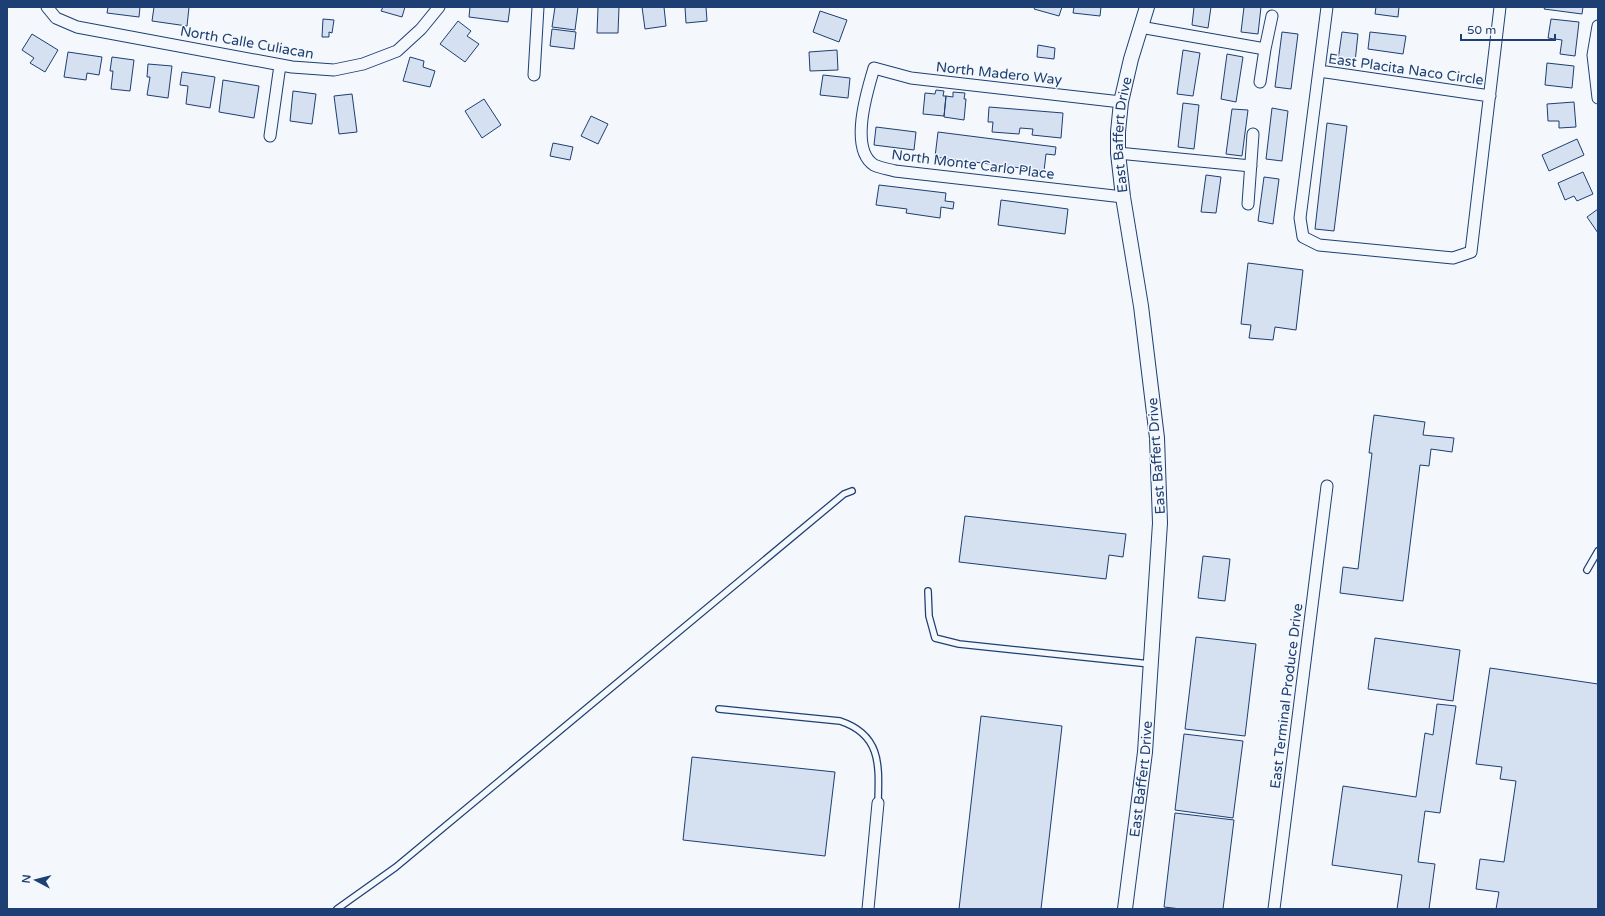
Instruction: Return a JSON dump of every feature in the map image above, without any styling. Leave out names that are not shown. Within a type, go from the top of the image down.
[{"type":"street","name":"North Calle Culiacan","points":[[47,7],[56,18],[77,27],[280,65],[334,70],[362,64],[397,51],[421,29],[439,7]]},
{"type":"street","points":[[534,75],[538,7]]},
{"type":"street","name":"East Baffert Drive","points":[[1126,909],[1145,752],[1160,523],[1157,438],[1142,306],[1123,197],[1118,153],[1118,132],[1121,102],[1140,27],[1147,7]]},
{"type":"street","name":"East Placita Naco Circle","points":[[1327,7],[1300,218],[1303,237],[1319,245],[1453,258],[1471,252],[1500,7]]},
{"type":"street","points":[[1260,82],[1272,16]]},
{"type":"street","points":[[1598,26],[1593,55],[1598,98]]},
{"type":"street","points":[[1140,27],[1265,49]]},
{"type":"street","points":[[270,136],[280,65]]},
{"type":"street","name":"North Madero Way","points":[[874,68],[911,78],[1121,102]]},
{"type":"street","name":"North Monte Carlo Place","points":[[874,68],[867,91],[861,130],[862,145],[865,156],[874,165],[895,171],[1123,197]]},
{"type":"street","name":"East Placita Naco Circle","points":[[1319,72],[1490,96]]},
{"type":"street","points":[[1248,204],[1254,134]]},
{"type":"street","points":[[1118,153],[1251,166]]},
{"type":"street","name":"East Terminal Produce Drive","points":[[1274,909],[1327,486]]},
{"type":"street","points":[[868,909],[878,803]]},
{"type":"lane","points":[[337,909],[396,867],[844,494],[852,491]]},
{"type":"lane","points":[[1587,570],[1598,551]]},
{"type":"lane","points":[[928,591],[929,616],[935,638],[959,644],[1151,664]]},
{"type":"lane","points":[[719,709],[840,720],[852,725],[862,732],[874,748],[879,776],[878,803]]},
{"type":"building","points":[[108,7],[140,7],[139,17],[107,13]]},
{"type":"building","points":[[154,7],[189,7],[187,26],[152,21]]},
{"type":"building","points":[[383,7],[405,7],[402,17],[381,11]]},
{"type":"building","points":[[470,7],[510,7],[508,22],[469,17]]},
{"type":"building","points":[[555,7],[578,7],[575,30],[552,27]]},
{"type":"building","points":[[598,7],[619,7],[618,33],[597,33]]},
{"type":"building","points":[[642,7],[664,7],[666,26],[645,29]]},
{"type":"building","points":[[685,7],[706,7],[707,21],[686,23]]},
{"type":"building","points":[[1035,7],[1062,7],[1059,16],[1034,9]]},
{"type":"building","points":[[1074,7],[1101,7],[1100,16],[1073,13]]},
{"type":"building","points":[[1194,7],[1211,7],[1208,28],[1192,25]]},
{"type":"building","points":[[1244,7],[1261,7],[1258,34],[1241,32]]},
{"type":"building","points":[[1376,7],[1399,7],[1398,17],[1375,14]]},
{"type":"building","points":[[1545,7],[1583,7],[1582,14],[1544,9]]},
{"type":"building","points":[[820,11],[847,20],[839,42],[813,32]]},
{"type":"building","points":[[323,19],[334,20],[332,33],[329,32],[329,37],[322,37]]},
{"type":"building","points":[[1551,19],[1579,22],[1575,56],[1560,54],[1562,40],[1548,38]]},
{"type":"building","points":[[458,21],[471,31],[467,36],[479,44],[465,62],[440,44]]},
{"type":"building","points":[[552,29],[576,32],[574,49],[550,46]]},
{"type":"building","points":[[1282,32],[1298,34],[1291,89],[1275,87]]},
{"type":"building","points":[[1342,32],[1358,34],[1355,62],[1338,60]]},
{"type":"building","points":[[1370,32],[1406,36],[1403,54],[1368,49]]},
{"type":"building","points":[[32,34],[58,50],[45,72],[30,63],[34,58],[22,50]]},
{"type":"building","points":[[1038,45],[1055,48],[1054,59],[1037,57]]},
{"type":"building","points":[[837,50],[838,70],[810,71],[809,52]]},
{"type":"building","points":[[1183,50],[1200,53],[1193,96],[1177,94]]},
{"type":"building","points":[[68,52],[102,57],[99,75],[87,73],[86,80],[64,77]]},
{"type":"building","points":[[1227,54],[1243,57],[1236,102],[1221,99]]},
{"type":"building","points":[[112,57],[134,60],[130,91],[111,89],[113,71],[110,71]]},
{"type":"building","points":[[410,57],[424,61],[423,67],[435,71],[430,87],[403,81]]},
{"type":"building","points":[[1547,63],[1574,66],[1572,88],[1545,85]]},
{"type":"building","points":[[148,64],[172,66],[168,98],[147,95],[150,77],[147,77]]},
{"type":"building","points":[[182,72],[215,77],[210,108],[186,104],[188,86],[180,85]]},
{"type":"building","points":[[823,75],[850,78],[848,98],[820,95]]},
{"type":"building","points":[[223,80],[259,86],[254,118],[219,112]]},
{"type":"building","points":[[936,90],[944,91],[943,96],[946,96],[944,116],[923,114],[925,93],[935,94]]},
{"type":"building","points":[[293,91],[316,94],[312,124],[290,121]]},
{"type":"building","points":[[953,92],[965,93],[964,99],[966,99],[964,120],[944,117],[946,96],[953,97]]},
{"type":"building","points":[[352,94],[357,132],[339,134],[334,96]]},
{"type":"building","points":[[484,99],[501,125],[482,138],[465,111]]},
{"type":"building","points":[[1574,102],[1576,127],[1559,128],[1559,121],[1548,121],[1547,104]]},
{"type":"building","points":[[1183,103],[1199,105],[1194,149],[1178,147]]},
{"type":"building","points":[[989,107],[1063,113],[1061,138],[1032,135],[1033,129],[1020,128],[1019,134],[992,132],[993,122],[988,122]]},
{"type":"building","points":[[1272,108],[1288,111],[1282,161],[1266,159]]},
{"type":"building","points":[[1232,109],[1248,110],[1242,156],[1226,154]]},
{"type":"building","points":[[591,116],[608,124],[598,144],[581,136]]},
{"type":"building","points":[[1327,123],[1347,126],[1334,231],[1315,229]]},
{"type":"building","points":[[876,127],[916,132],[914,150],[874,145]]},
{"type":"building","points":[[938,132],[1056,147],[1055,155],[1046,154],[1044,171],[935,157]]},
{"type":"building","points":[[1577,139],[1584,155],[1549,171],[1542,155]]},
{"type":"building","points":[[553,143],[573,147],[570,160],[550,156]]},
{"type":"building","points":[[1583,172],[1593,194],[1577,201],[1574,196],[1565,200],[1558,183]]},
{"type":"building","points":[[1206,175],[1221,177],[1216,213],[1201,212]]},
{"type":"building","points":[[1264,177],[1279,179],[1273,224],[1258,221]]},
{"type":"building","points":[[879,185],[946,193],[945,201],[954,202],[953,209],[941,207],[940,218],[906,213],[907,209],[876,205]]},
{"type":"building","points":[[1001,200],[1068,209],[1065,234],[998,225]]},
{"type":"building","points":[[1598,209],[1598,233],[1587,217]]},
{"type":"building","points":[[1248,263],[1303,270],[1296,330],[1275,327],[1273,340],[1249,338],[1251,325],[1241,324]]},
{"type":"building","points":[[1374,415],[1425,422],[1423,435],[1454,438],[1452,452],[1431,449],[1429,466],[1420,465],[1403,601],[1340,593],[1343,567],[1358,569],[1372,453],[1369,453]]},
{"type":"building","points":[[965,516],[1126,534],[1123,557],[1109,555],[1106,579],[959,562]]},
{"type":"building","points":[[1203,556],[1230,559],[1225,601],[1198,598]]},
{"type":"building","points":[[1196,637],[1256,644],[1245,736],[1185,729]]},
{"type":"building","points":[[1375,638],[1460,650],[1453,701],[1368,689]]},
{"type":"building","points":[[1490,668],[1598,684],[1598,909],[1496,909],[1499,892],[1476,889],[1480,859],[1504,862],[1516,781],[1500,779],[1502,767],[1476,764]]},
{"type":"building","points":[[1437,704],[1456,706],[1440,813],[1425,811],[1418,862],[1435,864],[1429,909],[1397,909],[1402,875],[1332,865],[1343,786],[1416,797],[1425,733],[1433,735]]},
{"type":"building","points":[[981,716],[1062,726],[1041,909],[959,909]]},
{"type":"building","points":[[1184,734],[1243,741],[1233,818],[1175,810]]},
{"type":"building","points":[[692,757],[835,772],[825,856],[683,840]]},
{"type":"building","points":[[1175,813],[1234,820],[1223,909],[1181,909],[1164,907]]}]
